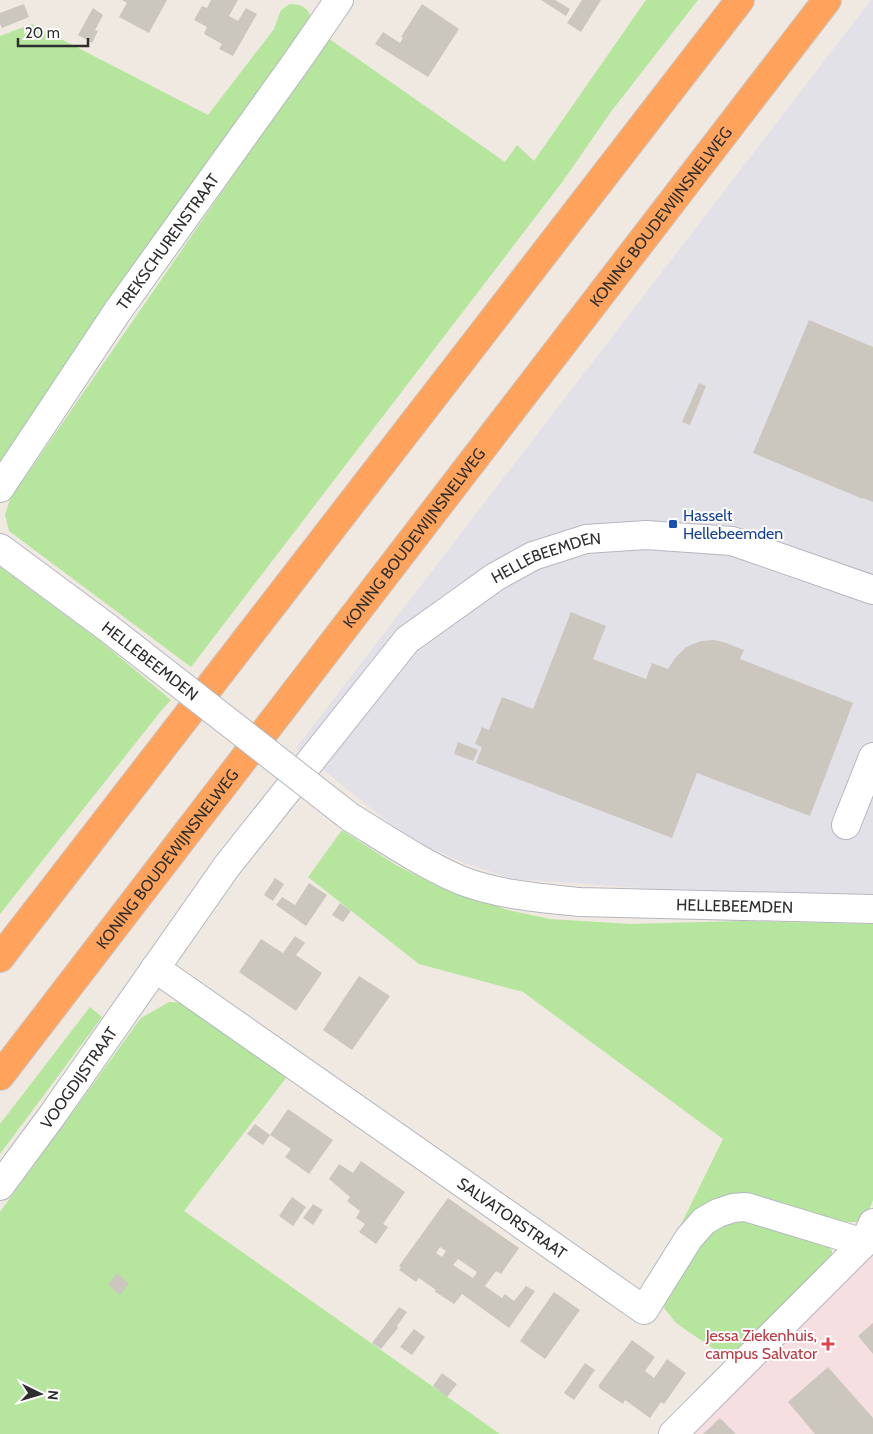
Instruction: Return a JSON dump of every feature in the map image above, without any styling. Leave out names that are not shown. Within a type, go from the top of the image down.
[{"type":"highway","points":[[0,958],[740,0]]},
{"type":"highway","name":"KONING BOUDEWIJNSNELWEG","points":[[0,1076],[826,0]]},
{"type":"street","name":"TREKSCHURENSTRAAT","points":[[0,488],[117,312],[339,0]]},
{"type":"street","name":"HELLEBEEMDEN","points":[[156,968],[227,866],[407,640],[495,577],[533,556],[586,539],[646,534],[732,541],[873,590]]},
{"type":"street","name":"HELLEBEEMDEN","points":[[0,548],[108,628],[350,817],[414,856],[461,880],[497,891],[580,902],[873,909]]},
{"type":"street","points":[[846,825],[873,758]]},
{"type":"street","name":"VOOGDIJSTRAAT","points":[[0,1186],[156,968]]},
{"type":"street","name":"SALVATORSTRAAT","points":[[156,968],[644,1310],[689,1238],[704,1221],[718,1213],[734,1208],[746,1207],[868,1233]]},
{"type":"street","name":"SALVATORSTRAAT","points":[[673,1434],[784,1322],[868,1233]]},
{"type":"shaded area","points":[[871,0],[873,0],[873,894],[683,891],[513,879],[464,863],[408,838],[296,748]]},
{"type":"shaded area","name":"Jessa Ziekenhuis, campus Salvator","points":[[873,1253],[873,1434],[692,1434]]},
{"type":"green space","points":[[646,0],[698,0],[610,113],[563,181],[191,667],[9,531],[5,515],[10,499],[328,38],[505,162],[517,145],[534,161]]},
{"type":"green space","points":[[290,4],[304,7],[311,18],[0,469],[0,36],[32,24],[208,115],[274,29],[281,10]]},
{"type":"green space","points":[[0,567],[99,640],[171,700],[0,914]]},
{"type":"green space","points":[[342,830],[396,865],[446,890],[508,910],[550,919],[630,924],[741,921],[873,924],[873,1200],[869,1210],[857,1222],[842,1222],[749,1199],[668,1251],[723,1139],[523,992],[419,964],[308,877]]},
{"type":"green space","points":[[169,1002],[189,1003],[281,1064],[286,1078],[184,1211],[500,1434],[0,1434],[0,1212],[141,1018]]},
{"type":"green space","points":[[90,1007],[102,1017],[0,1154],[0,1124]]},
{"type":"green space","points":[[740,1217],[826,1244],[832,1251],[832,1258],[730,1360],[676,1323],[664,1308],[669,1292],[697,1239]]},
{"type":"building","points":[[122,0],[167,0],[149,33],[119,17],[127,3]]},
{"type":"building","points":[[211,0],[238,0],[229,16],[238,21],[246,8],[257,14],[233,56],[219,49],[222,44],[204,34],[207,27],[194,20],[202,6],[207,8]]},
{"type":"building","points":[[541,0],[555,0],[570,9],[566,16]]},
{"type":"building","points":[[582,0],[601,0],[581,32],[567,23]]},
{"type":"building","points":[[24,4],[29,17],[2,28],[0,13]]},
{"type":"building","points":[[422,4],[459,29],[428,77],[375,44],[383,32],[400,43],[403,38],[401,37]]},
{"type":"building","points":[[93,8],[103,15],[95,30],[98,31],[92,43],[78,35]]},
{"type":"building","points":[[809,320],[873,347],[873,502],[753,453]]},
{"type":"building","points":[[699,383],[706,386],[690,425],[682,422]]},
{"type":"building","points":[[571,612],[606,626],[593,659],[646,679],[652,663],[668,669],[675,658],[686,647],[701,641],[714,640],[744,650],[740,659],[853,703],[810,816],[697,773],[672,838],[476,763],[482,747],[475,744],[482,727],[489,730],[502,697],[533,709]]},
{"type":"building","points":[[458,742],[478,750],[473,761],[454,754]]},
{"type":"building","points":[[275,878],[284,884],[273,901],[264,895]]},
{"type":"building","points":[[309,883],[327,895],[306,926],[276,905],[282,897],[295,905]]},
{"type":"building","points":[[340,903],[351,911],[343,922],[332,915]]},
{"type":"building","points":[[295,936],[305,943],[296,955],[322,973],[296,1011],[239,972],[261,939],[283,953]]},
{"type":"building","points":[[359,976],[390,996],[352,1050],[323,1030]]},
{"type":"building","points":[[288,1109],[333,1140],[309,1174],[285,1157],[291,1149],[270,1135]]},
{"type":"building","points":[[255,1124],[270,1135],[263,1145],[247,1134]]},
{"type":"building","points":[[361,1161],[405,1192],[383,1224],[388,1227],[376,1244],[359,1232],[365,1224],[356,1218],[360,1211],[347,1201],[350,1197],[329,1179],[339,1164],[353,1173]]},
{"type":"building","points":[[292,1197],[306,1207],[293,1226],[279,1216]]},
{"type":"building","points":[[448,1198],[519,1248],[501,1274],[496,1271],[485,1286],[502,1298],[505,1294],[514,1301],[526,1286],[535,1291],[509,1328],[462,1294],[454,1304],[419,1278],[416,1282],[399,1270],[401,1267],[399,1266]],"holes":[[[440,1247],[446,1251],[442,1257],[436,1253]],[[458,1259],[477,1272],[473,1278],[453,1265]]]},
{"type":"building","points":[[313,1204],[323,1210],[313,1225],[303,1218]]},
{"type":"building","points":[[117,1273],[129,1284],[120,1295],[108,1285]]},
{"type":"building","points":[[554,1292],[580,1310],[545,1359],[520,1341]]},
{"type":"building","points":[[399,1307],[407,1312],[397,1326],[398,1328],[381,1349],[372,1343]]},
{"type":"building","points":[[873,1323],[873,1354],[858,1336]]},
{"type":"building","points":[[414,1329],[425,1337],[412,1355],[400,1347]]},
{"type":"building","points":[[632,1340],[655,1357],[645,1371],[654,1378],[667,1359],[686,1373],[664,1404],[661,1402],[650,1418],[625,1400],[623,1404],[598,1386]]},
{"type":"building","points":[[585,1363],[595,1370],[574,1400],[564,1393]]},
{"type":"building","points":[[828,1367],[873,1418],[873,1434],[815,1434],[788,1402]]},
{"type":"building","points":[[442,1373],[457,1384],[447,1397],[433,1386]]},
{"type":"building","points":[[720,1418],[736,1434],[703,1434]]},
{"type":"place","name":"Hasselt Hellebeemden","points":[[673,524]]},
{"type":"place","name":"Jessa Ziekenhuis, campus Salvator","points":[[828,1344]]}]
